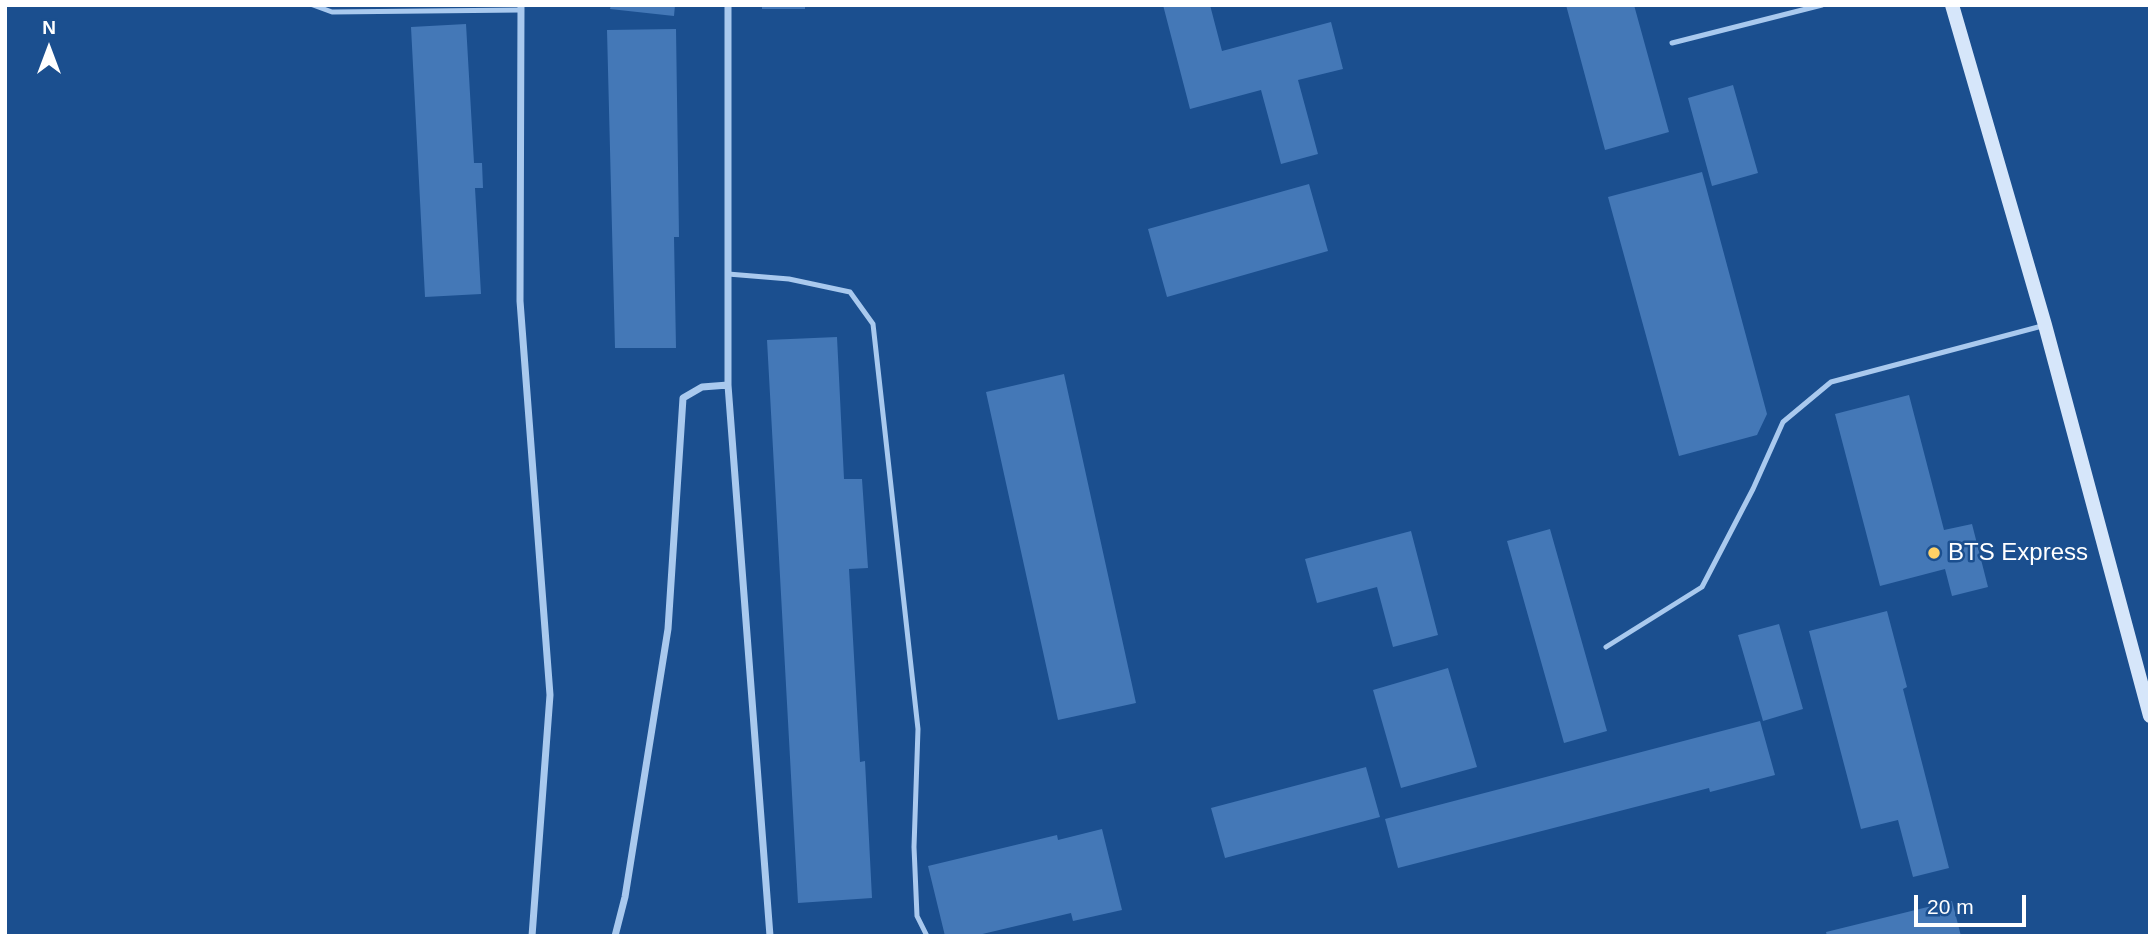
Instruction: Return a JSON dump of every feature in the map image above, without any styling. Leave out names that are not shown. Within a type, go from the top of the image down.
[{"type":"main road","points":[[1952,5],[2045,325],[2150,716]]},
{"type":"street","points":[[728,5],[728,385],[770,936]]},
{"type":"street","points":[[520,8],[520,302],[550,695],[532,936]]},
{"type":"street","points":[[615,936],[625,897],[668,629],[683,398],[702,387],[728,385]]},
{"type":"lane","points":[[313,5],[332,12],[520,8]]},
{"type":"lane","points":[[1672,43],[1822,5]]},
{"type":"lane","points":[[728,274],[789,279],[850,292],[873,324],[918,729],[914,846],[917,916],[927,936]]},
{"type":"lane","points":[[1606,646],[1702,587],[1753,489],[1783,422],[1831,382],[2045,325]]},
{"type":"building","points":[[611,5],[675,5],[674,16],[610,9]]},
{"type":"building","points":[[762,5],[805,5],[805,9],[762,9]]},
{"type":"building","points":[[1163,5],[1210,5],[1222,51],[1331,22],[1343,69],[1298,80],[1318,154],[1281,164],[1261,90],[1190,109]]},
{"type":"building","points":[[1566,5],[1634,5],[1669,132],[1605,150]]},
{"type":"building","points":[[466,24],[474,163],[482,163],[483,188],[475,188],[481,294],[425,297],[411,27]]},
{"type":"building","points":[[676,29],[679,237],[674,237],[676,348],[615,348],[607,30]]},
{"type":"building","points":[[1733,85],[1758,173],[1712,186],[1688,98]]},
{"type":"building","points":[[1702,172],[1767,414],[1757,435],[1679,456],[1608,197]]},
{"type":"building","points":[[1309,184],[1328,251],[1167,297],[1148,229]]},
{"type":"building","points":[[837,337],[844,479],[862,479],[868,568],[849,569],[860,762],[865,761],[872,898],[798,903],[767,340]]},
{"type":"building","points":[[1064,374],[1136,703],[1058,720],[986,392]]},
{"type":"building","points":[[1909,395],[1944,530],[1972,524],[1988,587],[1952,596],[1945,569],[1880,586],[1835,414]]},
{"type":"building","points":[[1550,529],[1607,731],[1564,743],[1507,541]]},
{"type":"building","points":[[1411,531],[1438,635],[1393,647],[1377,587],[1317,603],[1305,559]]},
{"type":"building","points":[[1887,611],[1907,687],[1903,689],[1949,868],[1913,877],[1898,820],[1861,829],[1809,631]]},
{"type":"building","points":[[1779,624],[1803,709],[1763,721],[1738,635]]},
{"type":"building","points":[[1448,668],[1477,767],[1401,788],[1373,690]]},
{"type":"building","points":[[1760,721],[1775,775],[1710,792],[1709,788],[1398,868],[1385,819]]},
{"type":"building","points":[[1366,767],[1380,817],[1225,858],[1211,808]]},
{"type":"building","points":[[1102,829],[1122,910],[1073,921],[1071,913],[974,936],[945,936],[928,866],[1057,835],[1058,840]]},
{"type":"building","points":[[1952,901],[1961,936],[1827,936],[1826,932]]},
{"type":"place","name":"BTS Express","points":[[1934,553]]}]
